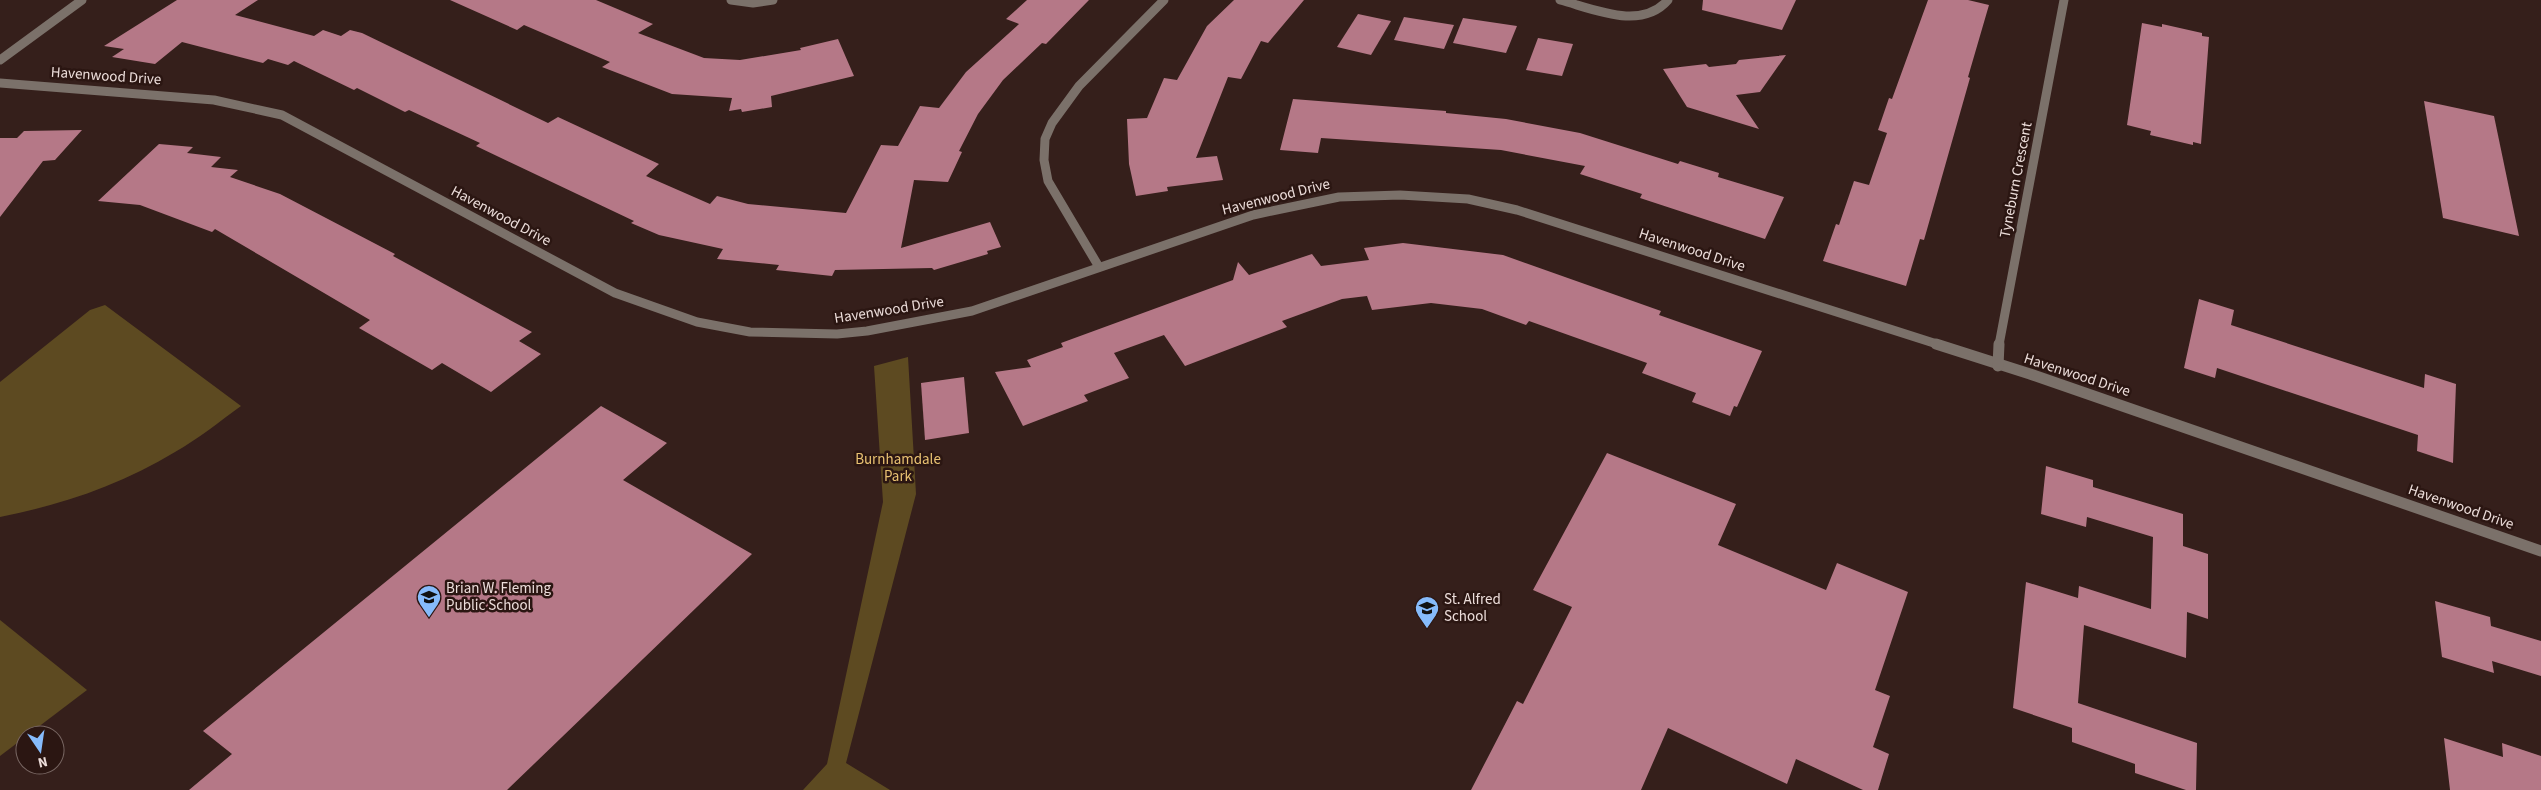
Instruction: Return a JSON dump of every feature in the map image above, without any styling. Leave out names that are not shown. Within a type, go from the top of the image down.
[{"type":"street","points":[[0,60],[43,26],[82,0]]},
{"type":"street","points":[[731,0],[753,3],[773,0]]},
{"type":"street","points":[[1099,267],[1048,181],[1044,167],[1045,140],[1056,114],[1065,101],[1164,0]]},
{"type":"street","points":[[1560,0],[1622,15],[1641,17],[1657,12],[1668,0]]},
{"type":"street","name":"Tyneburn Crescent","points":[[1998,366],[1999,341],[2064,0]]},
{"type":"street","name":"Havenwood Drive","points":[[0,83],[214,100],[282,115],[615,293],[673,315],[723,328],[750,332],[807,335],[866,331],[972,311],[1253,215],[1340,197],[1400,195],[1468,199],[1517,210],[1998,366],[2312,471],[2541,551]]},
{"type":"green space","points":[[105,305],[241,406],[184,447],[112,484],[68,500],[0,517],[0,382],[90,310]]},
{"type":"green space","name":"Burnhamdale Park","points":[[908,357],[916,494],[846,763],[890,790],[803,790],[827,764],[883,502],[874,366]]},
{"type":"green space","points":[[0,620],[87,690],[41,725],[15,725],[15,745],[0,756]]},
{"type":"building","points":[[177,0],[258,0],[235,15],[314,36],[323,30],[341,36],[350,30],[362,33],[548,123],[558,117],[659,164],[646,176],[710,204],[717,196],[748,204],[846,213],[881,145],[898,146],[920,106],[939,108],[966,72],[1019,24],[1006,19],[1027,0],[1089,0],[1046,44],[1042,43],[1003,80],[978,114],[959,151],[962,152],[948,182],[914,180],[901,248],[990,222],[1001,247],[987,251],[988,254],[934,270],[932,268],[835,270],[832,276],[776,270],[779,265],[717,259],[723,249],[659,235],[631,223],[634,221],[476,146],[480,143],[409,110],[405,112],[357,88],[354,90],[294,61],[288,65],[268,59],[263,63],[182,42],[155,64],[112,57],[124,49],[104,46]]},
{"type":"building","points":[[450,0],[596,0],[653,24],[638,33],[704,58],[740,60],[801,50],[800,48],[838,39],[854,76],[771,96],[772,107],[742,112],[741,109],[729,111],[732,98],[672,94],[602,67],[610,62],[524,25],[517,30]]},
{"type":"building","points":[[1234,0],[1304,0],[1268,43],[1261,41],[1241,79],[1228,77],[1196,158],[1217,156],[1223,180],[1167,187],[1168,191],[1136,196],[1129,164],[1127,119],[1147,118],[1164,78],[1177,80],[1207,26]]},
{"type":"building","points":[[1703,0],[1796,0],[1782,30],[1702,10]]},
{"type":"building","points":[[1928,0],[1968,0],[1989,5],[1924,240],[1920,239],[1906,286],[1823,261],[1836,224],[1839,225],[1854,181],[1869,185],[1887,133],[1878,130],[1889,98],[1892,99]]},
{"type":"building","points":[[1358,14],[1391,21],[1371,55],[1337,47]]},
{"type":"building","points":[[1404,17],[1454,25],[1444,49],[1394,40]]},
{"type":"building","points":[[1463,18],[1517,26],[1506,53],[1453,43]]},
{"type":"building","points":[[2142,23],[2162,27],[2162,24],[2202,33],[2202,36],[2209,37],[2201,144],[2193,142],[2193,145],[2150,135],[2151,131],[2127,125]]},
{"type":"building","points":[[1538,38],[1573,44],[1562,76],[1526,70]]},
{"type":"building","points":[[1786,55],[1760,92],[1736,95],[1759,129],[1687,107],[1663,69],[1706,64],[1709,67],[1736,64],[1739,60]]},
{"type":"building","points":[[1293,99],[1446,111],[1446,113],[1506,119],[1580,133],[1678,164],[1680,161],[1719,173],[1718,177],[1784,197],[1765,239],[1640,198],[1642,194],[1580,174],[1585,166],[1501,150],[1321,138],[1318,153],[1280,150]]},
{"type":"building","points":[[2424,101],[2494,116],[2519,236],[2443,218]]},
{"type":"building","points":[[82,130],[55,160],[43,161],[0,217],[0,138],[17,138],[24,131]]},
{"type":"building","points":[[159,144],[193,147],[187,153],[221,157],[211,167],[238,170],[230,177],[280,194],[395,254],[393,256],[532,332],[519,341],[541,354],[491,392],[442,363],[432,370],[359,328],[370,320],[215,229],[212,232],[140,205],[98,201]]},
{"type":"building","points":[[1403,243],[1503,255],[1661,311],[1659,315],[1762,351],[1737,407],[1734,406],[1730,416],[1692,402],[1696,393],[1642,373],[1647,363],[1529,321],[1526,325],[1482,309],[1431,303],[1372,310],[1367,296],[1342,299],[1282,321],[1287,327],[1185,366],[1164,335],[1114,353],[1129,378],[1084,395],[1088,401],[1023,426],[995,372],[1031,367],[1027,360],[1063,347],[1061,343],[1233,280],[1238,262],[1249,275],[1312,254],[1321,266],[1369,260],[1364,248]]},
{"type":"building","points":[[2199,299],[2234,310],[2231,325],[2424,388],[2425,374],[2456,384],[2453,463],[2417,451],[2418,435],[2217,368],[2215,378],[2184,368]]},
{"type":"building","points":[[964,377],[969,433],[925,440],[921,383]]},
{"type":"building","points":[[601,406],[667,443],[623,480],[752,554],[507,790],[189,790],[232,754],[203,731]]},
{"type":"building","points":[[1607,453],[1736,504],[1718,545],[1826,590],[1837,563],[1908,592],[1875,690],[1890,696],[1873,747],[1889,754],[1878,790],[1863,790],[1796,759],[1787,784],[1668,728],[1641,790],[1471,790],[1517,701],[1523,704],[1572,607],[1533,590]]},
{"type":"building","points":[[2046,466],[2093,480],[2093,487],[2183,514],[2183,546],[2208,554],[2208,619],[2187,612],[2186,658],[2084,625],[2078,703],[2197,743],[2196,790],[2186,790],[2135,773],[2135,764],[2072,742],[2072,728],[2013,708],[2026,582],[2078,598],[2079,586],[2151,609],[2153,537],[2087,517],[2086,527],[2041,514]]},
{"type":"building","points":[[2435,601],[2490,617],[2491,626],[2541,641],[2541,676],[2492,661],[2494,673],[2442,657]]},
{"type":"building","points":[[2444,738],[2503,757],[2502,743],[2541,756],[2541,790],[2450,790]]},
{"type":"place","name":"Brian W. Fleming Public School","points":[[429,618]]},
{"type":"place","name":"St. Alfred School","points":[[1427,629]]}]
